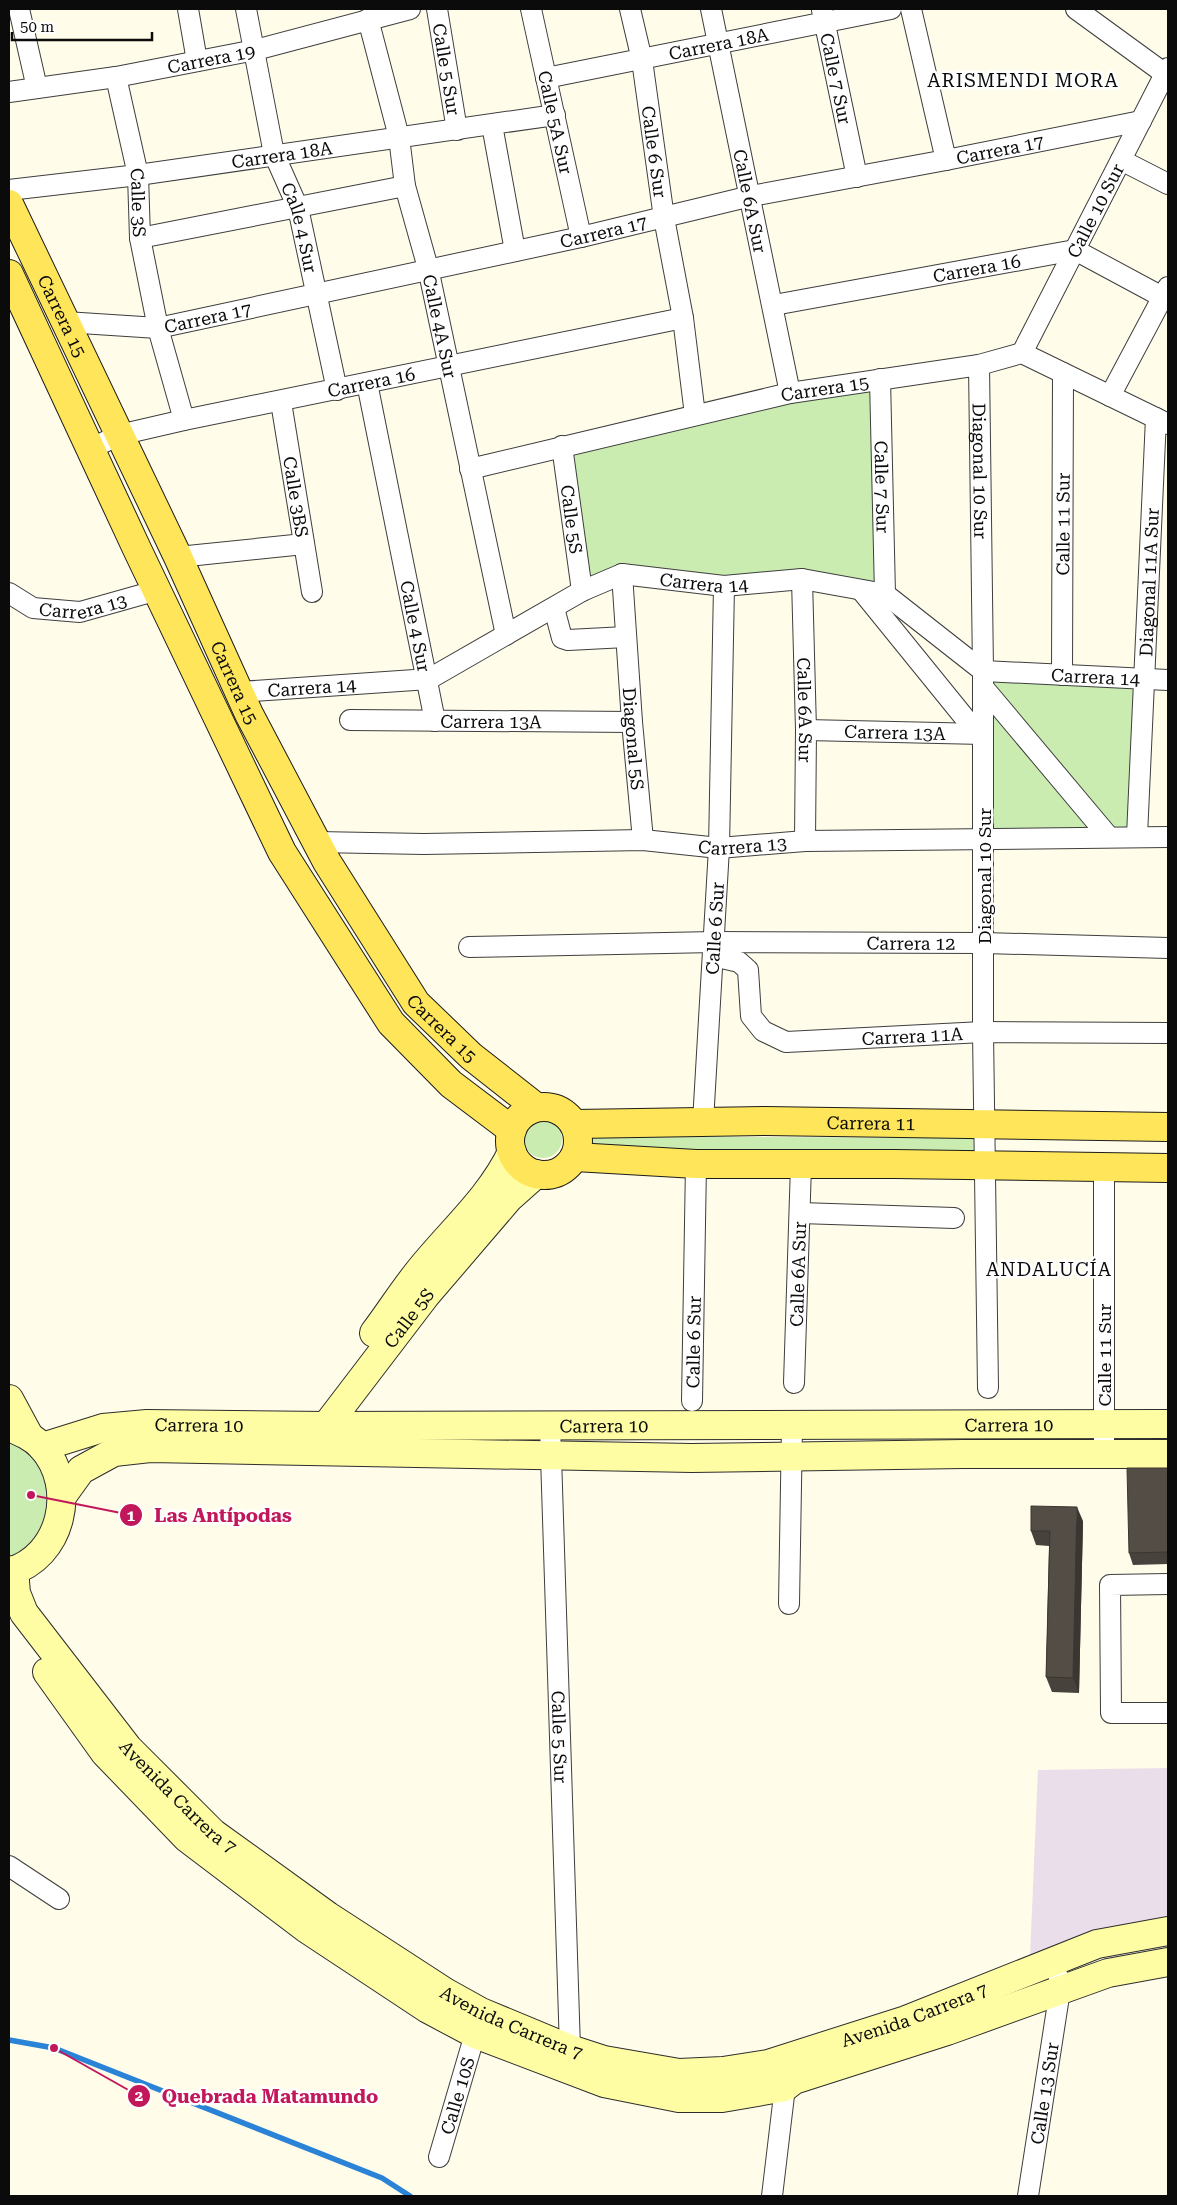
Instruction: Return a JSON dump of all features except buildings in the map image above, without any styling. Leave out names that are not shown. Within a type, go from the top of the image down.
[{"type":"main road","name":"Carrera 15","points":[[9,204],[178,557],[240,692],[327,862],[416,1003],[470,1056],[536,1107]]},
{"type":"main road","name":"Carrera 15","points":[[9,274],[282,852],[391,1023],[451,1084],[512,1141]]},
{"type":"main road","points":[[547,1106],[558,1109],[568,1115],[575,1124],[578,1134],[575,1156],[568,1166],[558,1172],[536,1174],[524,1169],[512,1141],[517,1120],[525,1112],[536,1107],[547,1106]]},
{"type":"main road","name":"Carrera 11","points":[[575,1124],[985,1122],[1168,1127]]},
{"type":"main road","name":"Calle 5S","points":[[279,1438],[323,1403],[419,1271],[485,1196],[503,1170],[512,1141]]},
{"type":"main road","points":[[575,1156],[696,1164],[1168,1168]]},
{"type":"main road","name":"Calle 5S","points":[[279,1438],[311,1439],[326,1426],[426,1295],[508,1198],[536,1174]]},
{"type":"main road","points":[[9,1399],[27,1437],[59,1475],[63,1495],[60,1518],[51,1540],[35,1558],[12,1571]]},
{"type":"main road","name":"Carrera 10","points":[[27,1437],[130,1426],[219,1424],[279,1438]]},
{"type":"main road","name":"Carrera 10","points":[[326,1426],[1168,1424]]},
{"type":"main road","name":"Carrera 10","points":[[63,1495],[81,1470],[114,1452],[279,1438],[552,1456],[692,1458],[1168,1454]]},
{"type":"main road","name":"Avenida Carrera 7","points":[[12,1571],[16,1593],[24,1613],[128,1748],[213,1833],[328,1916],[446,1992],[568,2060],[604,2083],[679,2098],[722,2098],[785,2087],[794,2080],[947,2031],[1108,1973],[1168,1962]]},
{"type":"main road","name":"Avenida Carrera 7","points":[[9,1624],[21,1636],[105,1753],[187,1838],[307,1929],[428,2009],[475,2034],[568,2060],[604,2060],[679,2073],[723,2071],[779,2060],[906,2020],[1097,1944],[1168,1931]]},
{"type":"street","points":[[19,9],[36,88]]},
{"type":"street","points":[[188,9],[197,61]]},
{"type":"street","name":"Calle 4 Sur","points":[[246,9],[274,154],[298,208],[337,390]]},
{"type":"street","name":"Carrera 19","points":[[9,92],[116,77],[255,50],[346,17],[368,19],[410,9]]},
{"type":"street","name":"Calle 5 Sur","points":[[438,9],[457,130]]},
{"type":"street","name":"Calle 5A Sur","points":[[531,9],[581,237]]},
{"type":"street","name":"Calle 6 Sur","points":[[630,9],[642,60],[664,218],[682,318],[695,415]]},
{"type":"street","name":"Calle 6A Sur","points":[[711,9],[774,305],[790,393]]},
{"type":"street","name":"Carrera 18A","points":[[546,78],[719,43],[824,16],[891,9]]},
{"type":"street","points":[[911,9],[946,160]]},
{"type":"street","points":[[1076,9],[1167,73]]},
{"type":"street","name":"Calle 7 Sur","points":[[824,16],[858,176]]},
{"type":"street","name":"Calle 4A Sur","points":[[368,19],[399,136],[405,186],[428,268],[506,635]]},
{"type":"street","name":"Calle 10 Sur","points":[[1022,353],[1167,73]]},
{"type":"street","name":"Calle 3S","points":[[116,77],[138,175],[140,238],[158,328],[184,420]]},
{"type":"street","name":"Carrera 18A","points":[[9,190],[138,175],[555,115]]},
{"type":"street","name":"Carrera 17","points":[[65,322],[158,328],[428,268],[581,237],[751,196],[1141,121]]},
{"type":"street","points":[[492,125],[516,251]]},
{"type":"street","points":[[1121,160],[1168,184]]},
{"type":"street","points":[[140,238],[405,186]]},
{"type":"street","points":[[1075,250],[1166,295],[1110,396]]},
{"type":"street","name":"Carrera 16","points":[[774,305],[1075,250]]},
{"type":"street","name":"Carrera 16","points":[[90,449],[119,435],[184,420],[280,402],[682,318]]},
{"type":"street","points":[[1022,353],[1162,421]]},
{"type":"street","name":"Carrera 15","points":[[470,468],[790,393],[978,365],[1022,353]]},
{"type":"street","name":"Diagonal 10 Sur","points":[[978,365],[983,679],[980,734],[984,838],[983,1032],[988,1388]]},
{"type":"street","name":"Calle 11 Sur","points":[[1062,675],[1063,373]]},
{"type":"street","name":"Calle 7 Sur","points":[[880,379],[885,594]]},
{"type":"street","name":"Calle 4 Sur","points":[[367,383],[429,679],[435,720]]},
{"type":"street","name":"Calle 3BS","points":[[280,402],[312,592]]},
{"type":"street","name":"Diagonal 11A Sur","points":[[1137,836],[1144,679],[1162,421]]},
{"type":"street","name":"Calle 5S","points":[[562,446],[582,591]]},
{"type":"street","points":[[178,557],[304,544]]},
{"type":"street","points":[[554,608],[562,638],[568,640],[626,637],[622,574]]},
{"type":"street","name":"Carrera 14","points":[[240,692],[429,679],[582,591],[622,574],[724,586],[802,579],[885,594],[983,679],[1062,675],[1168,680]]},
{"type":"street","name":"Calle 6A Sur","points":[[802,579],[806,730],[805,841]]},
{"type":"street","name":"Calle 6 Sur","points":[[703,1122],[719,848],[724,586]]},
{"type":"street","name":"Carrera 13","points":[[9,593],[33,608],[80,612],[158,590]]},
{"type":"street","points":[[861,590],[980,734]]},
{"type":"street","name":"Diagonal 5S","points":[[626,637],[643,840]]},
{"type":"street","points":[[983,679],[1109,837]]},
{"type":"street","name":"Carrera 13A","points":[[350,720],[632,722]]},
{"type":"street","name":"Carrera 13A","points":[[806,730],[980,734]]},
{"type":"street","name":"Carrera 13","points":[[317,842],[424,844],[643,840],[719,848],[805,841],[1168,837]]},
{"type":"street","name":"Carrera 12","points":[[714,949],[984,943],[1168,948]]},
{"type":"street","points":[[468,948],[714,949]]},
{"type":"street","name":"Carrera 11A","points":[[714,949],[739,962],[748,970],[751,1016],[763,1031],[786,1042],[983,1032],[1168,1033]]},
{"type":"street","name":"Calle 6 Sur","points":[[692,1401],[696,1164]]},
{"type":"street","name":"Calle 6A Sur","points":[[794,1383],[801,1165]]},
{"type":"street","name":"Calle 11 Sur","points":[[1104,1166],[1104,1454]]},
{"type":"street","points":[[800,1213],[954,1218]]},
{"type":"street","name":"Calle 5 Sur","points":[[550,1425],[568,2060]]},
{"type":"street","points":[[789,1604],[792,1426]]},
{"type":"street","points":[[1168,1584],[1110,1585],[1111,1713],[1168,1713]]},
{"type":"street","points":[[9,1866],[59,1899]]},
{"type":"street","name":"Calle 13 Sur","points":[[1028,2196],[1060,1990],[1057,1960]]},
{"type":"street","name":"Calle 10S","points":[[439,2157],[475,2034]]},
{"type":"street","points":[[772,2196],[785,2087],[779,2060]]},
{"type":"shaded area","points":[[1168,1768],[1168,1921],[1030,1956],[1038,1770]]},
{"type":"green space","points":[[880,379],[885,594],[622,574],[582,591],[562,446]]},
{"type":"green space","points":[[994,680],[1137,684],[1131,829],[989,833],[988,740]]},
{"type":"green space","points":[[543,1120],[550,1121],[556,1126],[561,1132],[561,1146],[556,1152],[550,1157],[543,1158],[536,1157],[530,1152],[525,1146],[524,1139],[525,1132],[530,1126],[536,1121]]},
{"type":"green space","points":[[586,1134],[593,1136],[976,1138],[976,1152],[593,1149],[586,1147]]},
{"type":"green space","points":[[9,1435],[21,1440],[52,1485],[48,1522],[24,1552],[9,1560]]},
{"type":"waterway","points":[[9,2040],[54,2048],[382,2178],[410,2196]]},
{"type":"place","name":"Las Antípodas","points":[[31,1495]]},
{"type":"place","name":"Quebrada Matamundo","points":[[54,2048]]},
{"type":"district","name":"ARISMENDI MORA","points":[[1023,80]]},
{"type":"district","name":"ANDALUCÍA","points":[[1049,1269]]}]
